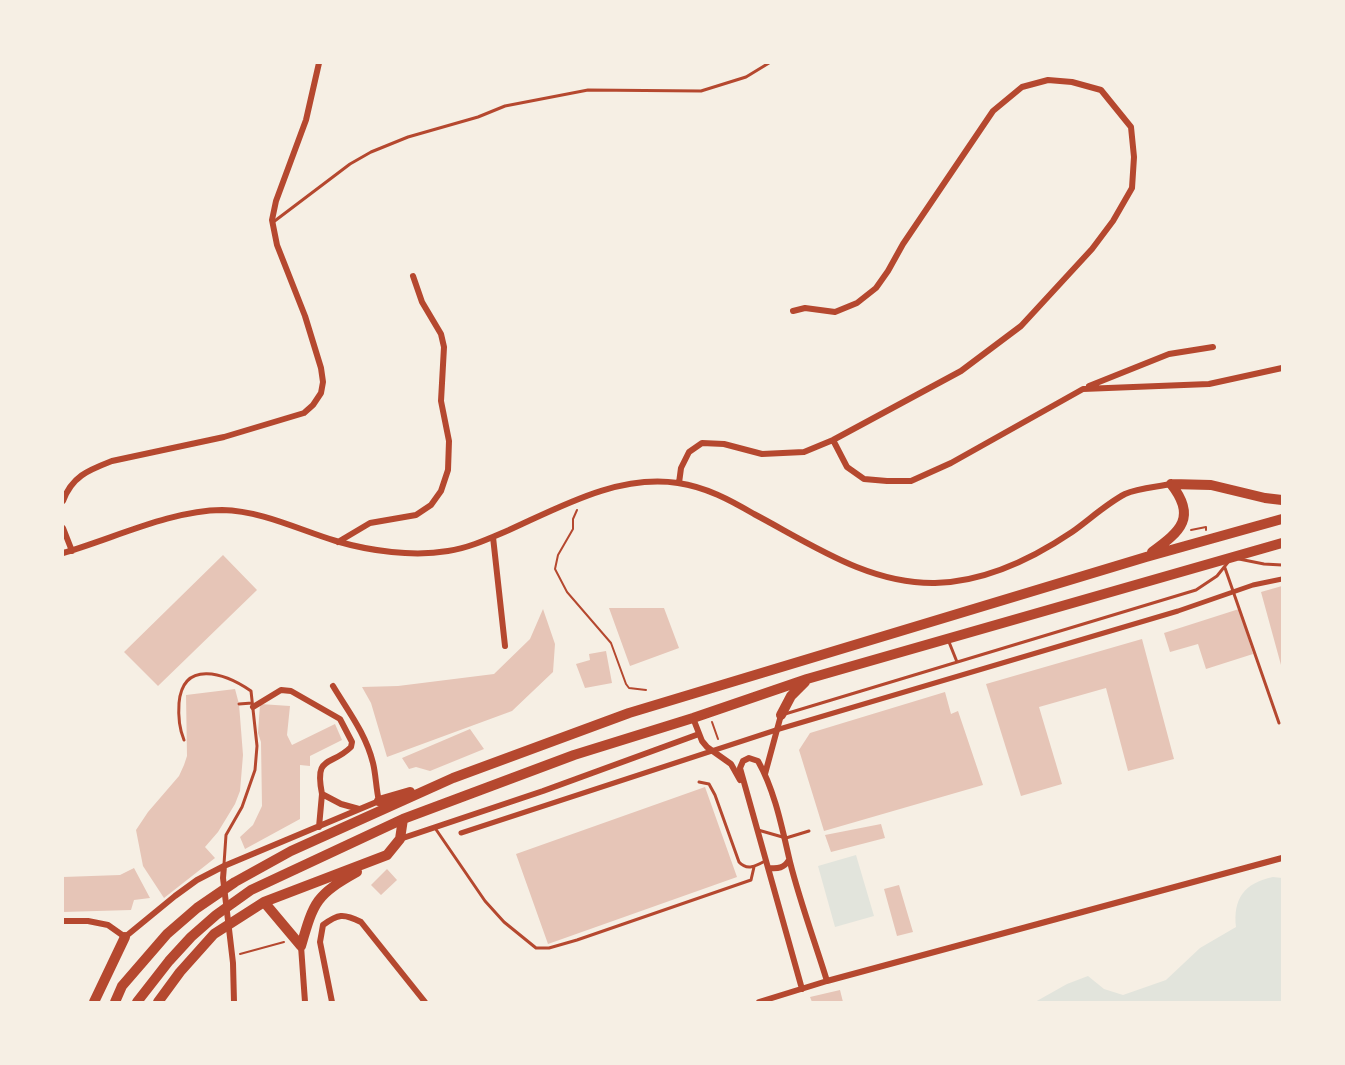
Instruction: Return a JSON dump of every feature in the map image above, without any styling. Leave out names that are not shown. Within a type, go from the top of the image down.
[{"type":"main road","points":[[1171,484],[1211,485],[1282,500]]},
{"type":"main road","points":[[1146,556],[1170,539],[1183,525],[1185,511],[1182,500],[1171,484]]},
{"type":"main road","points":[[379,801],[453,778],[629,713],[1146,556],[1282,519]]},
{"type":"main road","points":[[137,1002],[191,937],[251,890],[403,819],[574,755],[807,679],[1226,561],[1282,543]]},
{"type":"main road","points":[[781,715],[791,696],[807,679]]},
{"type":"main road","points":[[115,1002],[122,986],[167,934],[197,908],[235,882],[291,852],[453,778]]},
{"type":"main road","points":[[264,902],[298,943],[313,907],[330,887],[387,855],[400,839],[403,819]]},
{"type":"main road","points":[[158,1002],[180,972],[214,934],[264,902],[387,855]]},
{"type":"main road","points":[[94,1002],[125,937]]},
{"type":"street","points":[[63,501],[70,483],[96,467],[112,461],[224,438],[304,413],[321,393],[323,382],[321,368],[305,316],[279,253],[272,223],[276,201],[306,120],[320,63]]},
{"type":"street","points":[[680,483],[681,468],[689,452],[702,443],[724,444],[762,454],[804,452],[833,440],[961,371],[1022,326],[1092,249],[1132,188],[1134,157],[1131,127],[1101,90],[1072,82],[1047,80],[1022,87],[993,111],[876,288],[857,303],[835,312],[805,308],[793,311]]},
{"type":"street","points":[[338,542],[370,523],[416,515],[431,505],[441,491],[448,470],[449,441],[441,401],[444,347],[441,334],[422,302],[413,276]]},
{"type":"street","points":[[833,440],[847,467],[864,479],[911,481],[951,463],[1083,389],[1169,354],[1213,347]]},
{"type":"street","points":[[1083,389],[1209,384],[1282,368]]},
{"type":"street","points":[[63,554],[177,516],[224,510],[273,519],[338,542],[378,550],[430,553],[449,551],[493,537],[580,498],[639,481],[680,483],[713,491],[843,562],[887,578],[936,583],[960,581],[1009,566],[1044,549],[1126,494],[1171,484]]},
{"type":"street","points":[[63,528],[72,551]]},
{"type":"street","points":[[493,537],[505,646]]},
{"type":"street","points":[[461,833],[776,730],[1178,611],[1233,591],[1282,579]]},
{"type":"street","points":[[63,921],[88,921],[108,925],[125,937],[197,880],[224,866],[379,801],[373,764],[360,729],[333,686]]},
{"type":"street","points":[[253,705],[281,690],[291,691],[340,719],[352,742],[351,747],[321,767],[322,794],[319,827]]},
{"type":"street","points":[[765,774],[781,715]]},
{"type":"street","points":[[693,718],[707,747],[732,764],[744,787]]},
{"type":"street","points":[[400,839],[543,791],[699,734]]},
{"type":"street","points":[[802,989],[744,787],[740,768],[742,761],[749,758],[758,761],[765,774],[827,981]]},
{"type":"street","points":[[322,794],[341,804],[360,810]]},
{"type":"street","points":[[759,1002],[827,981],[1282,858]]},
{"type":"street","points":[[769,868],[776,869],[786,866],[789,860]]},
{"type":"street","points":[[224,866],[234,1002]]},
{"type":"street","points":[[332,1002],[320,942],[323,925],[335,916],[349,915],[361,922],[425,1002]]},
{"type":"street","points":[[298,943],[305,1002]]},
{"type":"lane","points":[[272,223],[350,164],[408,137],[478,117],[505,106],[588,90],[700,91],[746,77],[769,63]]},
{"type":"lane","points":[[1226,561],[1282,565]]},
{"type":"lane","points":[[1226,561],[1233,591],[1279,723]]},
{"type":"lane","points":[[781,715],[1197,590],[1217,576],[1226,561]]},
{"type":"lane","points":[[947,638],[957,662]]},
{"type":"lane","points":[[184,740],[179,726],[181,688],[191,677],[204,673],[222,676],[237,681],[251,691],[257,746],[255,770],[242,807],[226,835],[224,866]]},
{"type":"lane","points":[[239,704],[253,705]]},
{"type":"lane","points":[[699,782],[709,784],[715,795],[742,866],[754,867],[765,861]]},
{"type":"lane","points":[[435,827],[485,901],[504,922],[536,948],[549,948],[577,940],[751,880],[754,867]]},
{"type":"lane","points":[[756,829],[786,838],[808,831]]},
{"type":"path","points":[[580,498],[573,519],[573,529],[558,555],[555,569],[567,592],[611,643],[622,678],[629,688],[646,690]]},
{"type":"path","points":[[1193,530],[1206,527]]},
{"type":"path","points":[[232,960],[298,943]]},
{"type":"shaded area","points":[[856,855],[874,916],[835,927],[818,866]]},
{"type":"shaded area","points":[[1273,877],[1282,878],[1282,1002],[1035,1002],[1067,984],[1088,976],[1104,989],[1123,995],[1166,980],[1200,948],[1236,927],[1236,908],[1242,894],[1255,883]]},
{"type":"building","points":[[223,555],[257,590],[158,686],[124,652]]},
{"type":"building","points":[[1282,586],[1282,665],[1281,665],[1261,592]]},
{"type":"building","points":[[609,608],[664,608],[679,648],[630,666]]},
{"type":"building","points":[[543,609],[555,644],[553,672],[512,711],[387,757],[371,703],[362,687],[398,686],[494,674],[530,639]]},
{"type":"building","points":[[1239,609],[1253,654],[1206,669],[1198,644],[1170,652],[1164,633]]},
{"type":"building","points":[[1142,639],[1174,759],[1128,771],[1106,688],[1039,707],[1062,784],[1021,796],[986,684]]},
{"type":"building","points":[[606,651],[612,683],[585,688],[576,664],[590,660],[589,654]]},
{"type":"building","points":[[235,689],[239,704],[243,755],[240,791],[218,832],[205,847],[215,858],[164,898],[143,866],[136,830],[148,812],[179,776],[184,765],[187,756],[186,695]]},
{"type":"building","points":[[945,692],[951,714],[958,711],[983,785],[824,831],[799,750],[810,733]]},
{"type":"building","points":[[260,704],[290,706],[287,735],[292,745],[335,724],[342,740],[310,756],[310,766],[300,765],[300,819],[245,849],[240,837],[253,825],[262,806],[261,742],[258,733]]},
{"type":"building","points":[[470,729],[484,749],[430,771],[416,767],[409,769],[402,758]]},
{"type":"building","points":[[705,787],[737,877],[548,944],[516,854]]},
{"type":"building","points":[[881,824],[885,838],[831,852],[825,835]]},
{"type":"building","points":[[134,868],[150,898],[134,900],[131,910],[63,912],[63,877],[120,875]]},
{"type":"building","points":[[387,869],[397,880],[381,895],[371,885]]},
{"type":"building","points":[[899,885],[913,932],[897,936],[884,889]]},
{"type":"building","points":[[840,990],[843,1002],[812,1002],[810,997]]}]
